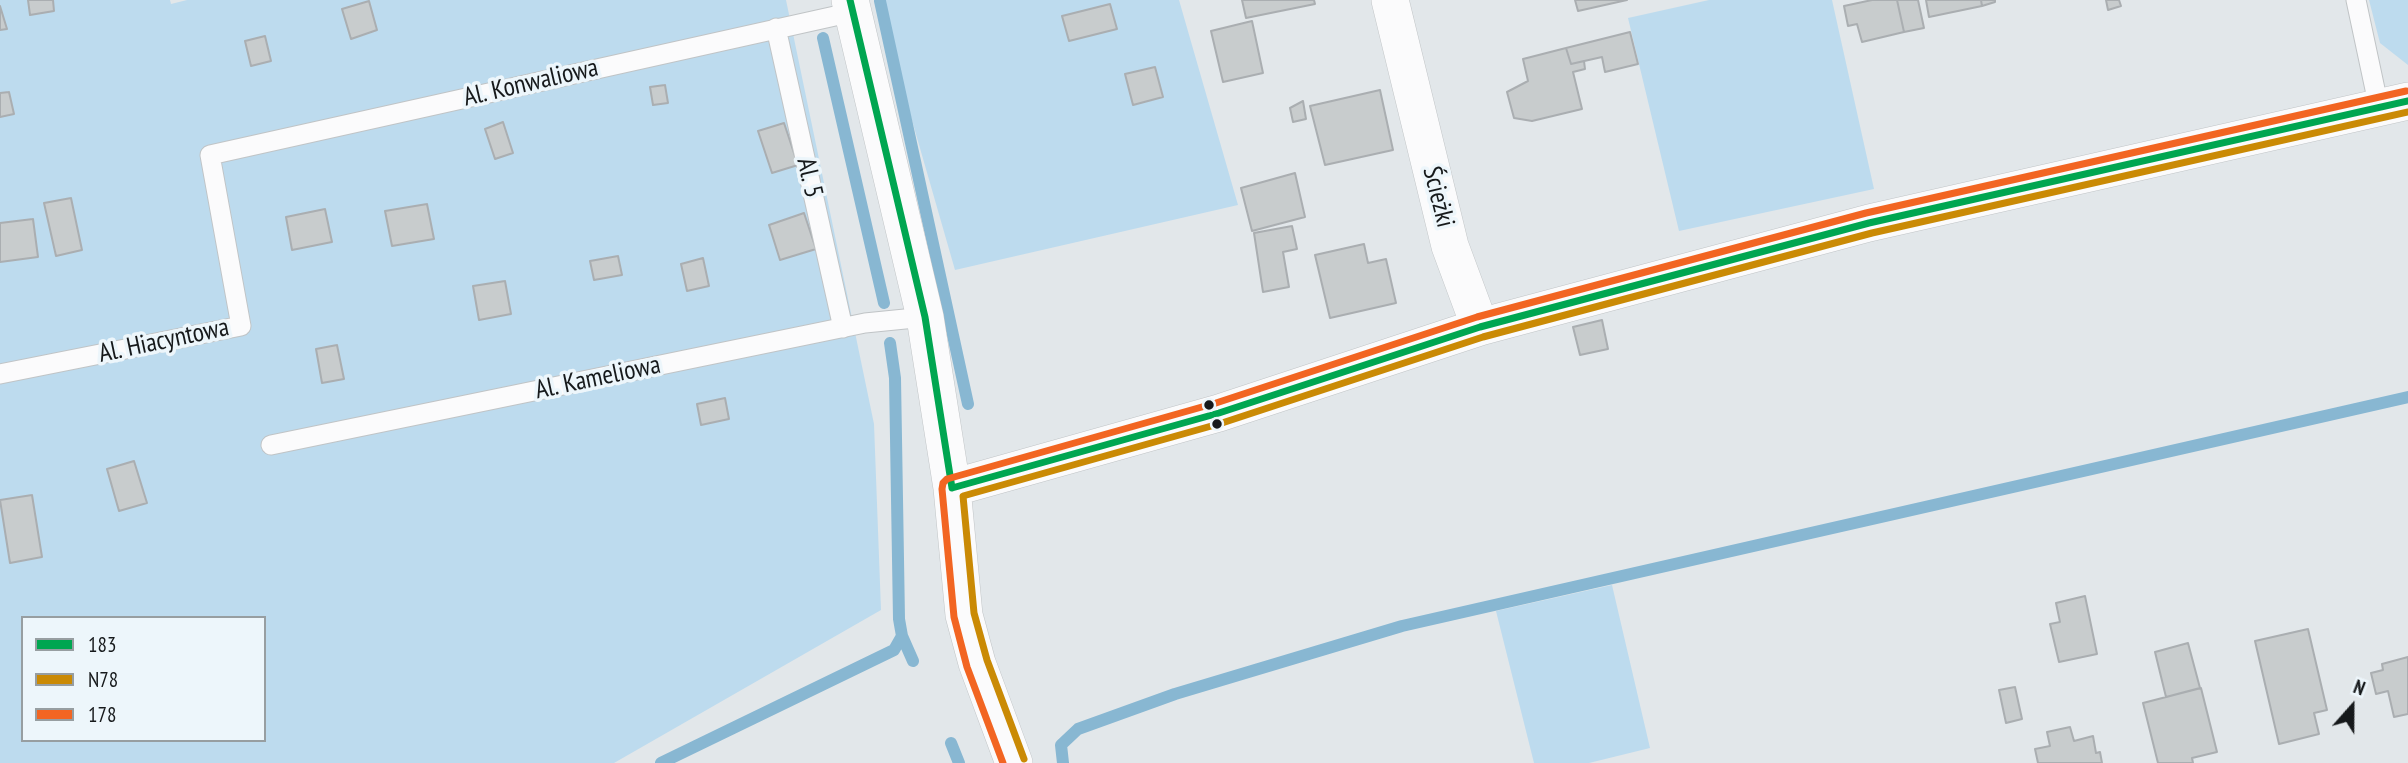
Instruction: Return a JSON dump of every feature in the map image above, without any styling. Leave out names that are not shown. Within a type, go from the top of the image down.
[{"type":"street","name":"Ścieżki","points":[[1390,0],[1450,246],[1480,327]]},
{"type":"street","points":[[851,6],[925,317],[952,488],[964,615],[977,663],[1014,763]]},
{"type":"street","points":[[952,488],[1219,413],[1480,327],[1869,223],[2393,105]]},
{"type":"lane","points":[[2356,0],[2393,105]]},
{"type":"lane","name":"Al. Konwaliowa","points":[[210,155],[776,28],[851,6]]},
{"type":"lane","name":"Al. 5","points":[[776,28],[843,328]]},
{"type":"lane","name":"Al. Hiacyntowa","points":[[0,374],[241,326],[210,155]]},
{"type":"lane","name":"Al. Kameliowa","points":[[271,445],[843,328],[925,317]]},
{"type":"shaded area","points":[[0,0],[170,0],[171,4],[187,0],[786,0],[874,424],[881,610],[614,763],[0,763]]},
{"type":"shaded area","points":[[1179,0],[1238,205],[955,270],[878,2]]},
{"type":"shaded area","points":[[1709,0],[1832,0],[1874,189],[1679,231],[1628,18]]},
{"type":"shaded area","points":[[2369,0],[2408,0],[2408,65],[2380,43]]},
{"type":"shaded area","points":[[1612,585],[1650,748],[1589,763],[1534,763],[1496,611]]},
{"type":"building","points":[[28,0],[53,0],[54,11],[30,15]]},
{"type":"building","points":[[1242,0],[1314,0],[1315,4],[1246,18]]},
{"type":"building","points":[[1575,0],[1627,0],[1578,11]]},
{"type":"building","points":[[1872,0],[1897,0],[1904,32],[1862,42],[1857,24],[1848,26],[1844,6]]},
{"type":"building","points":[[1897,0],[1918,0],[1924,28],[1904,32]]},
{"type":"building","points":[[1926,0],[1981,0],[1982,6],[1929,17]]},
{"type":"building","points":[[1981,0],[1995,0],[1995,2],[1982,6]]},
{"type":"building","points":[[2106,0],[2119,0],[2121,6],[2108,10]]},
{"type":"building","points":[[369,1],[377,30],[351,39],[342,9]]},
{"type":"building","points":[[1110,4],[1117,29],[1069,41],[1062,16]]},
{"type":"building","points":[[0,6],[7,29],[0,30]]},
{"type":"building","points":[[1252,21],[1263,73],[1223,82],[1211,31]]},
{"type":"building","points":[[1630,32],[1638,64],[1605,72],[1602,57],[1571,64],[1566,48]]},
{"type":"building","points":[[265,36],[271,61],[251,66],[245,41]]},
{"type":"building","points":[[1566,48],[1571,64],[1584,61],[1585,69],[1573,72],[1582,109],[1532,121],[1514,118],[1507,92],[1528,81],[1523,59]]},
{"type":"building","points":[[1155,67],[1163,97],[1133,105],[1125,74]]},
{"type":"building","points":[[665,85],[668,103],[653,105],[650,87]]},
{"type":"building","points":[[1380,90],[1393,150],[1325,165],[1310,106]]},
{"type":"building","points":[[9,92],[14,114],[0,117],[0,93]]},
{"type":"building","points":[[1303,101],[1306,119],[1293,122],[1290,108]]},
{"type":"building","points":[[503,122],[513,153],[495,159],[485,129]]},
{"type":"building","points":[[784,123],[798,165],[772,173],[758,131]]},
{"type":"building","points":[[1295,173],[1305,217],[1252,231],[1241,188]]},
{"type":"building","points":[[71,198],[82,250],[56,256],[44,203]]},
{"type":"building","points":[[427,204],[434,239],[392,246],[385,211]]},
{"type":"building","points":[[325,209],[332,242],[292,250],[286,217]]},
{"type":"building","points":[[804,213],[816,249],[780,260],[769,225]]},
{"type":"building","points":[[33,219],[38,257],[0,262],[0,223]]},
{"type":"building","points":[[1292,226],[1297,249],[1283,252],[1289,287],[1263,292],[1254,233]]},
{"type":"building","points":[[1364,244],[1368,263],[1386,259],[1396,303],[1330,318],[1315,255]]},
{"type":"building","points":[[618,256],[622,275],[594,280],[590,261]]},
{"type":"building","points":[[703,258],[709,286],[687,291],[681,264]]},
{"type":"building","points":[[505,281],[511,314],[479,320],[473,286]]},
{"type":"building","points":[[1602,320],[1608,349],[1580,355],[1573,327]]},
{"type":"building","points":[[337,345],[344,379],[322,383],[316,349]]},
{"type":"building","points":[[725,398],[729,419],[701,425],[697,404]]},
{"type":"building","points":[[134,461],[147,503],[119,511],[107,469]]},
{"type":"building","points":[[32,495],[42,557],[10,563],[0,500]]},
{"type":"building","points":[[2085,596],[2097,654],[2059,662],[2050,624],[2060,622],[2056,603]]},
{"type":"building","points":[[2308,629],[2327,710],[2314,713],[2319,734],[2279,744],[2255,641]]},
{"type":"building","points":[[2188,643],[2200,688],[2166,697],[2155,652]]},
{"type":"building","points":[[2408,657],[2408,714],[2394,717],[2388,691],[2376,694],[2371,673],[2383,670],[2382,664]]},
{"type":"building","points":[[2015,687],[2022,719],[2006,723],[1999,690]]},
{"type":"building","points":[[2201,688],[2217,752],[2192,758],[2193,763],[2158,763],[2143,703]]},
{"type":"building","points":[[2070,727],[2074,741],[2093,736],[2096,753],[2100,752],[2102,763],[2038,763],[2035,749],[2050,746],[2047,732]]},
{"type":"waterway","points":[[880,1],[968,404]]},
{"type":"waterway","points":[[823,38],[884,303]]},
{"type":"waterway","points":[[661,763],[894,650],[902,636],[899,619],[895,378],[890,343]]},
{"type":"waterway","points":[[1063,763],[1061,745],[1078,729],[1175,694],[1402,626],[2408,397]]},
{"type":"waterway","points":[[902,636],[913,661]]},
{"type":"waterway","points":[[951,743],[959,763]]},
{"type":"transit line","name":"183","points":[[850,0],[925,317],[952,488]]},
{"type":"transit line","name":"178","points":[[1003,763],[967,667],[954,617],[942,489],[947,479],[1216,403],[1477,317],[1866,213],[2406,91]]},
{"type":"transit line","name":"183","points":[[952,488],[1219,413],[1480,327],[1869,223],[2408,101]]},
{"type":"transit line","name":"N78","points":[[1024,759],[987,660],[974,613],[963,496],[1222,423],[1483,337],[1872,233],[2408,112]]}]
